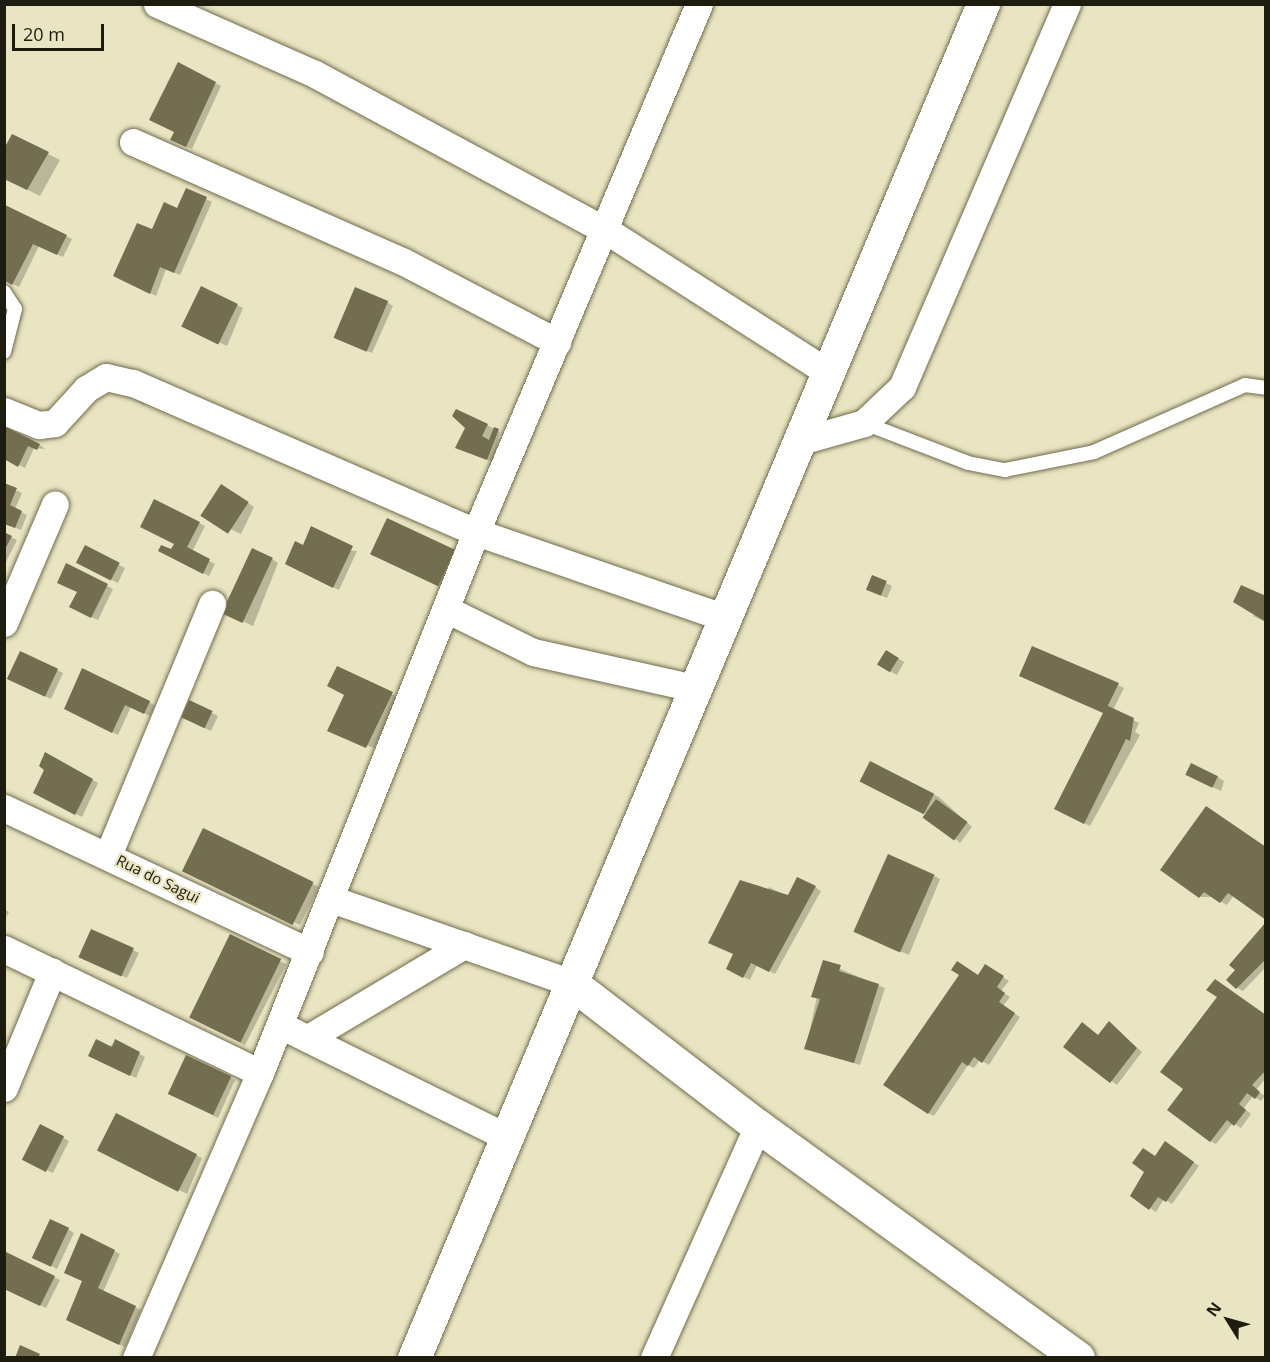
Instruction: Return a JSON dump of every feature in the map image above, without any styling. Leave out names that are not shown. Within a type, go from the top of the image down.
[{"type":"main road","points":[[414,1358],[723,617],[797,442],[829,373],[983,4]]},
{"type":"main road","points":[[570,982],[758,1126],[1078,1358]]},
{"type":"street","points":[[157,4],[312,73],[607,231],[829,373]]},
{"type":"street","points":[[135,1358],[280,1025],[476,532],[607,231],[699,4]]},
{"type":"street","points":[[797,442],[864,423],[902,387],[1067,4]]},
{"type":"street","points":[[133,142],[404,262],[557,342]]},
{"type":"street","points":[[4,411],[39,425],[55,423],[86,389],[106,377],[133,383],[476,532],[723,617]]},
{"type":"street","points":[[4,623],[55,504]]},
{"type":"street","points":[[108,855],[213,604]]},
{"type":"street","points":[[446,609],[533,652],[694,688]]},
{"type":"street","name":"Rua do Sagui","points":[[4,808],[310,952]]},
{"type":"street","points":[[331,900],[570,982]]},
{"type":"street","points":[[308,1038],[464,945]]},
{"type":"street","points":[[4,949],[260,1073]]},
{"type":"street","points":[[4,1088],[52,972]]},
{"type":"street","points":[[280,1025],[507,1137]]},
{"type":"street","points":[[654,1358],[758,1126]]},
{"type":"lane","points":[[4,291],[15,309],[4,352]]},
{"type":"lane","points":[[864,423],[968,463],[1005,470],[1094,452],[1245,385],[1266,388]]},
{"type":"building","points":[[178,62],[216,82],[186,147],[170,140],[174,132],[149,120]]},
{"type":"building","points":[[12,134],[49,152],[27,190],[4,179],[4,149]]},
{"type":"building","points":[[186,188],[207,197],[174,273],[160,267],[150,294],[113,276],[137,223],[152,229],[164,202],[177,208]]},
{"type":"building","points":[[5,205],[67,235],[57,255],[33,244],[12,285],[5,281]]},
{"type":"building","points":[[201,286],[238,304],[218,344],[181,326]]},
{"type":"building","points":[[355,287],[388,301],[367,352],[334,338]]},
{"type":"building","points":[[456,409],[488,424],[482,436],[489,440],[494,427],[499,429],[487,460],[455,448],[465,428],[452,416]]},
{"type":"building","points":[[4,426],[40,444],[37,450],[28,446],[18,467],[4,459]]},
{"type":"building","points":[[4,483],[17,488],[10,505],[22,511],[15,528],[4,524]]},
{"type":"building","points":[[221,484],[249,502],[228,534],[200,516]]},
{"type":"building","points":[[154,499],[200,522],[187,547],[210,559],[203,574],[158,551],[161,545],[171,549],[174,544],[140,527]]},
{"type":"building","points":[[387,518],[455,550],[438,586],[370,554]]},
{"type":"building","points":[[311,526],[353,546],[333,588],[285,564],[295,541],[303,545]]},
{"type":"building","points":[[4,532],[12,536],[4,551]]},
{"type":"building","points":[[85,545],[120,563],[111,581],[76,563]]},
{"type":"building","points":[[252,548],[273,558],[242,623],[222,613]]},
{"type":"building","points":[[66,563],[108,584],[91,618],[69,607],[77,592],[57,583]]},
{"type":"building","points":[[872,575],[887,581],[881,596],[866,590]]},
{"type":"building","points":[[1241,585],[1266,596],[1266,622],[1233,602]]},
{"type":"building","points":[[1032,646],[1119,683],[1108,706],[1134,718],[1130,741],[1126,739],[1084,824],[1054,809],[1103,713],[1019,676]]},
{"type":"building","points":[[886,650],[899,658],[890,672],[877,664]]},
{"type":"building","points":[[20,651],[58,669],[45,697],[7,679]]},
{"type":"building","points":[[337,666],[393,692],[366,748],[327,731],[344,695],[327,686]]},
{"type":"building","points":[[82,668],[150,701],[144,714],[125,705],[112,733],[64,709]]},
{"type":"building","points":[[189,700],[213,711],[205,728],[181,717]]},
{"type":"building","points":[[45,752],[93,779],[75,815],[33,793],[44,770],[39,766]]},
{"type":"building","points":[[870,761],[934,794],[924,814],[860,781]]},
{"type":"building","points":[[1191,763],[1218,776],[1212,788],[1185,775]]},
{"type":"building","points":[[936,799],[968,822],[954,841],[922,818]]},
{"type":"building","points":[[1206,806],[1266,847],[1266,920],[1228,893],[1220,903],[1204,892],[1199,898],[1160,870]]},
{"type":"building","points":[[203,828],[314,882],[293,925],[182,871]]},
{"type":"building","points":[[888,854],[935,875],[900,952],[853,932]]},
{"type":"building","points":[[797,877],[816,886],[769,972],[751,963],[743,978],[726,969],[733,954],[708,943],[740,880],[788,895]]},
{"type":"building","points":[[1266,922],[1266,959],[1236,989],[1226,980],[1235,970],[1229,965]]},
{"type":"building","points":[[91,929],[134,948],[121,976],[78,957]]},
{"type":"building","points":[[230,934],[281,959],[240,1043],[189,1018]]},
{"type":"building","points":[[823,960],[841,965],[839,971],[879,984],[854,1063],[804,1049],[820,999],[811,997]]},
{"type":"building","points":[[957,961],[978,975],[985,964],[1004,976],[997,987],[1005,993],[999,1002],[1015,1013],[982,1063],[974,1057],[968,1066],[962,1062],[928,1114],[883,1085],[959,975],[951,970]]},
{"type":"building","points":[[1215,979],[1266,1015],[1266,1070],[1252,1085],[1260,1092],[1255,1099],[1247,1093],[1239,1104],[1246,1110],[1234,1126],[1227,1120],[1210,1142],[1167,1110],[1183,1089],[1160,1072],[1217,997],[1206,990]]},
{"type":"building","points":[[1109,1021],[1137,1048],[1110,1083],[1063,1047],[1082,1022],[1098,1035]]},
{"type":"building","points":[[96,1039],[112,1047],[115,1039],[140,1052],[130,1076],[88,1056]]},
{"type":"building","points":[[186,1055],[231,1076],[213,1115],[168,1094]]},
{"type":"building","points":[[116,1113],[197,1154],[178,1192],[97,1150]]},
{"type":"building","points":[[40,1124],[64,1136],[46,1172],[22,1160]]},
{"type":"building","points":[[1165,1141],[1194,1162],[1166,1202],[1158,1197],[1149,1210],[1130,1196],[1144,1172],[1132,1163],[1143,1148],[1155,1156]]},
{"type":"building","points":[[50,1219],[69,1228],[51,1267],[32,1258]]},
{"type":"building","points":[[81,1233],[115,1250],[98,1288],[136,1306],[119,1345],[66,1320],[82,1281],[64,1273]]},
{"type":"building","points":[[4,1251],[55,1276],[40,1306],[4,1289]]},
{"type":"building","points":[[20,1345],[40,1354],[38,1358],[15,1358]]}]
